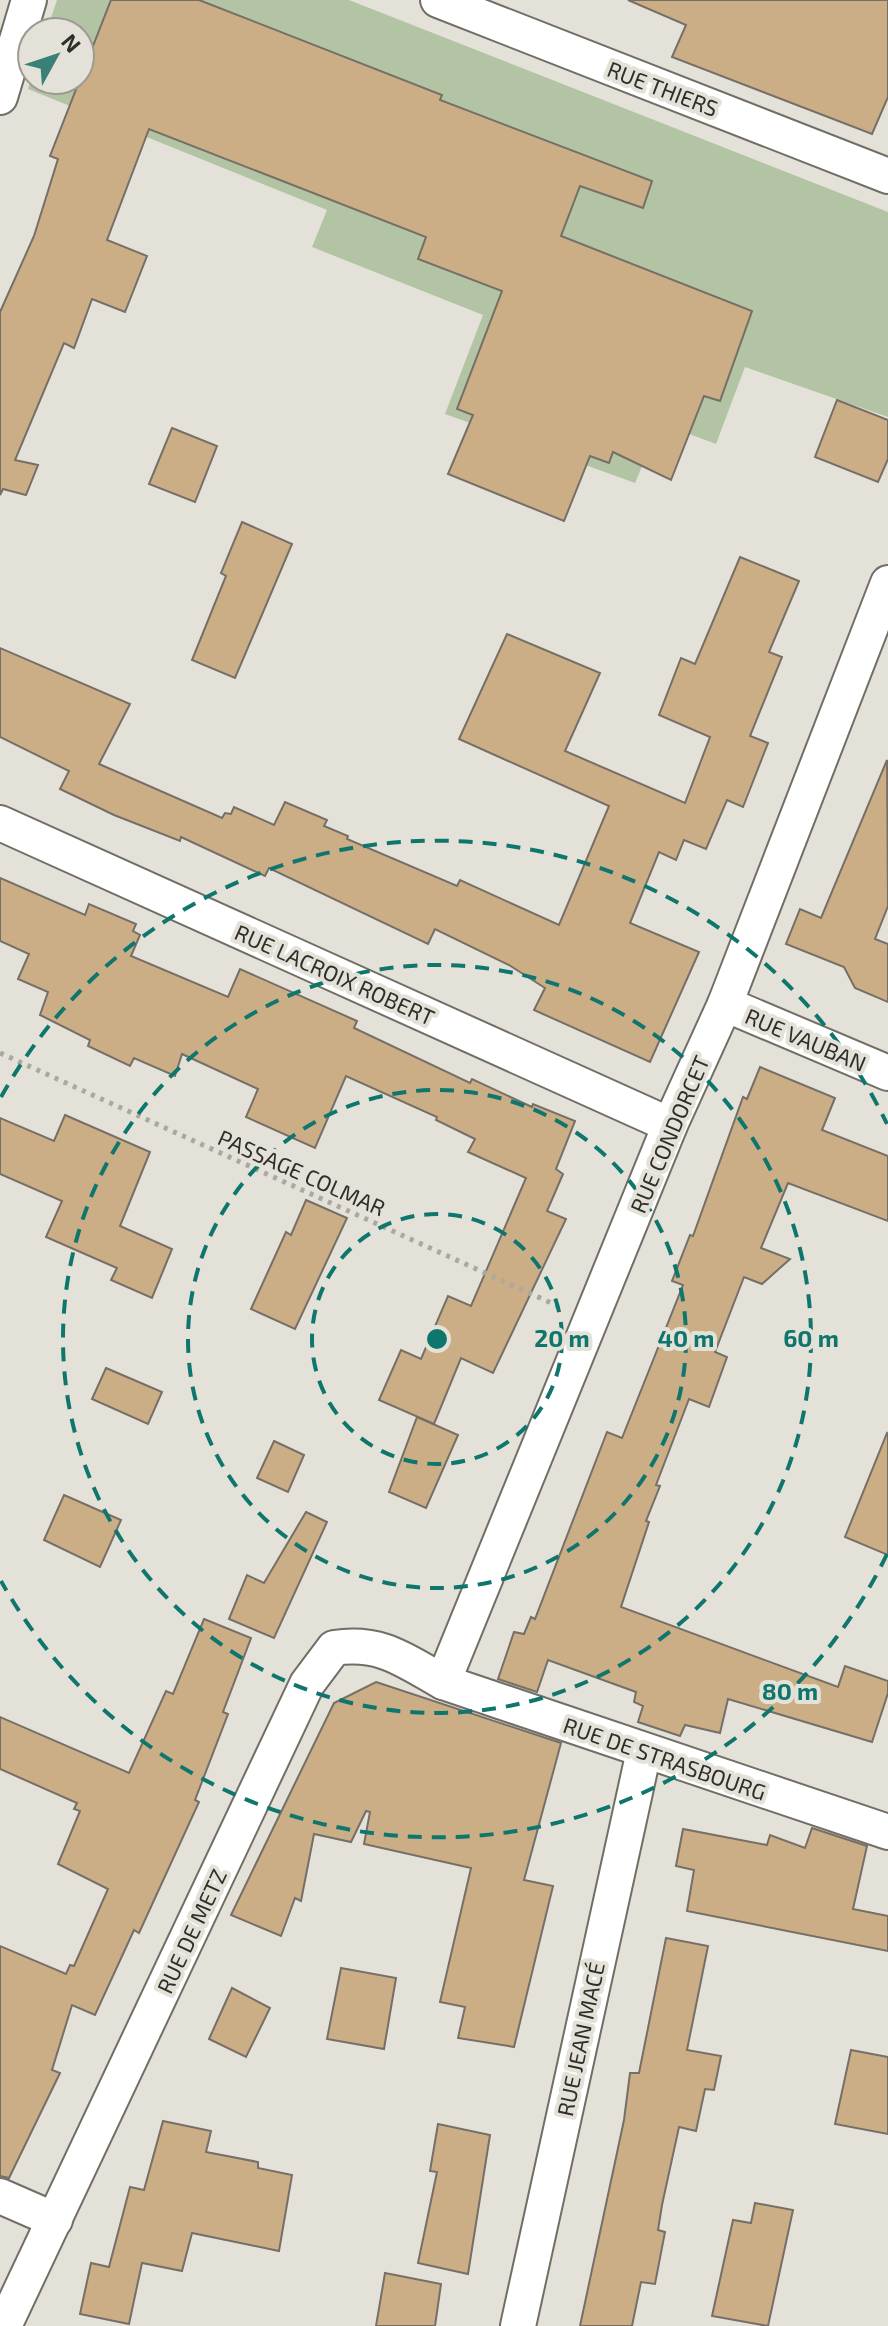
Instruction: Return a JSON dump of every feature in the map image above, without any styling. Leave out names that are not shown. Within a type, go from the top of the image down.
[{"type":"street","points":[[0,97],[29,0]]},
{"type":"street","name":"RUE THIERS","points":[[438,0],[888,176]]},
{"type":"street","name":"RUE CONDORCET","points":[[443,1682],[670,1125],[725,1004],[888,583]]},
{"type":"street","name":"RUE LACROIX ROBERT","points":[[0,823],[670,1125]]},
{"type":"street","name":"RUE VAUBAN","points":[[725,1004],[888,1073]]},
{"type":"street","name":"RUE DE METZ","points":[[4,2326],[307,1684],[334,1648],[360,1644],[388,1651],[443,1682]]},
{"type":"street","name":"RUE DE STRASBOURG","points":[[443,1682],[888,1832]]},
{"type":"street","name":"RUE JEAN MACÉ","points":[[518,2326],[644,1751]]},
{"type":"street","points":[[0,2196],[55,2220]]},
{"type":"path","name":"PASSAGE COLMAR","points":[[0,1053],[592,1321]]},
{"type":"green space","points":[[57,0],[349,0],[888,212],[888,417],[745,367],[716,444],[660,423],[635,483],[445,414],[483,315],[312,247],[327,210],[45,96],[96,96],[96,16],[52,16]]},
{"type":"building","points":[[111,0],[199,0],[442,95],[440,100],[652,181],[643,208],[580,186],[561,236],[752,311],[720,401],[704,396],[671,480],[613,452],[609,463],[590,456],[564,521],[448,474],[473,415],[457,409],[502,291],[418,259],[426,237],[149,129],[107,240],[147,256],[125,312],[92,299],[74,348],[64,343],[15,460],[38,465],[26,495],[3,489],[0,495],[0,312],[34,236],[58,159],[50,156],[73,96],[96,96],[96,38]]},
{"type":"building","points":[[628,0],[888,0],[888,97],[872,134],[672,57],[686,25]]},
{"type":"building","points":[[837,400],[888,420],[888,459],[878,482],[815,457]]},
{"type":"building","points":[[172,428],[217,446],[195,502],[149,484]]},
{"type":"building","points":[[242,522],[292,544],[235,678],[192,660],[226,576],[221,573]]},
{"type":"building","points":[[740,557],[799,581],[769,652],[782,657],[750,736],[768,743],[743,807],[727,800],[706,849],[684,840],[676,860],[659,852],[630,923],[699,952],[650,1062],[534,1010],[545,988],[509,965],[435,929],[428,944],[269,868],[265,876],[181,837],[180,841],[114,815],[60,789],[69,771],[0,737],[0,648],[130,704],[99,764],[222,818],[225,813],[231,814],[234,807],[274,825],[285,802],[327,820],[324,826],[348,836],[347,839],[457,886],[460,880],[559,925],[609,806],[459,739],[507,634],[600,673],[565,751],[685,803],[710,737],[659,715],[681,658],[695,664]]},
{"type":"building","points":[[887,760],[888,906],[875,939],[888,944],[888,1002],[855,988],[844,967],[786,944],[800,909],[821,918]]},
{"type":"building","points":[[0,878],[85,915],[89,904],[136,924],[133,931],[140,935],[131,956],[228,997],[240,969],[357,1021],[354,1028],[470,1083],[472,1079],[532,1107],[533,1104],[575,1121],[556,1169],[563,1174],[547,1211],[566,1219],[493,1373],[461,1358],[434,1424],[379,1400],[401,1350],[421,1359],[448,1296],[471,1306],[526,1178],[468,1152],[475,1139],[436,1120],[437,1117],[346,1076],[315,1148],[246,1117],[258,1089],[182,1054],[175,1076],[134,1058],[130,1066],[88,1046],[90,1040],[40,1015],[48,992],[18,979],[29,954],[0,941]]},
{"type":"building","points":[[760,1067],[835,1098],[822,1130],[888,1156],[888,1221],[788,1183],[761,1248],[790,1259],[762,1284],[744,1277],[715,1352],[727,1357],[709,1407],[689,1399],[656,1485],[660,1486],[646,1521],[649,1522],[621,1607],[838,1687],[845,1666],[888,1681],[888,1693],[872,1742],[728,1699],[720,1733],[685,1725],[680,1736],[638,1722],[643,1706],[634,1702],[636,1692],[548,1660],[537,1692],[498,1679],[514,1632],[524,1634],[531,1617],[535,1619],[607,1432],[622,1438],[683,1285],[672,1281],[690,1235],[693,1236],[743,1097],[747,1099]]},
{"type":"building","points":[[65,1115],[150,1152],[120,1226],[172,1249],[152,1298],[111,1280],[117,1268],[46,1237],[62,1201],[0,1174],[0,1118],[54,1141]]},
{"type":"building","points":[[306,1200],[347,1218],[295,1329],[251,1309],[286,1232],[291,1235]]},
{"type":"building","points":[[106,1368],[162,1392],[148,1424],[92,1399]]},
{"type":"building","points":[[417,1417],[458,1435],[426,1508],[389,1492]]},
{"type":"building","points":[[888,1434],[888,1555],[845,1537]]},
{"type":"building","points":[[274,1441],[304,1455],[288,1492],[257,1478]]},
{"type":"building","points":[[64,1495],[121,1520],[100,1567],[44,1540]]},
{"type":"building","points":[[306,1512],[327,1522],[274,1638],[229,1619],[247,1575],[264,1583]]},
{"type":"building","points":[[204,1619],[251,1638],[223,1712],[228,1714],[195,1800],[199,1802],[139,1933],[134,1930],[95,2015],[72,2005],[52,2070],[60,2073],[9,2178],[0,2176],[0,1946],[66,1974],[70,1965],[74,1966],[108,1889],[58,1864],[80,1811],[74,1809],[77,1803],[0,1769],[0,1717],[129,1773],[166,1691],[173,1694]]},
{"type":"building","points":[[376,1682],[561,1743],[524,1880],[553,1886],[514,2047],[458,2038],[465,2007],[440,2002],[471,1868],[364,1844],[370,1812],[366,1811],[351,1842],[314,1834],[301,1901],[295,1898],[281,1936],[231,1915],[334,1703]]},
{"type":"building","points":[[812,1828],[867,1846],[853,1909],[888,1916],[888,1951],[687,1911],[694,1870],[676,1866],[683,1829],[767,1845],[770,1835],[805,1848]]},
{"type":"building","points":[[666,1938],[708,1946],[687,2050],[721,2056],[714,2090],[705,2089],[696,2131],[679,2127],[658,2230],[665,2232],[655,2284],[641,2282],[632,2326],[580,2326],[624,2120],[630,2073],[639,2073]]},
{"type":"building","points":[[341,1968],[396,1978],[384,2049],[327,2039]]},
{"type":"building","points":[[232,1988],[270,2008],[246,2057],[209,2039]]},
{"type":"building","points":[[851,2050],[888,2057],[888,2134],[835,2124]]},
{"type":"building","points":[[163,2121],[211,2131],[206,2152],[258,2162],[258,2168],[292,2175],[279,2251],[192,2233],[182,2271],[142,2263],[129,2324],[80,2314],[91,2263],[109,2267],[130,2187],[144,2190]]},
{"type":"building","points":[[438,2124],[490,2135],[468,2274],[418,2263],[437,2172],[430,2171]]},
{"type":"building","points":[[755,2203],[793,2210],[768,2326],[712,2316],[733,2220],[751,2223]]},
{"type":"building","points":[[385,2273],[441,2284],[435,2326],[376,2326]]}]
